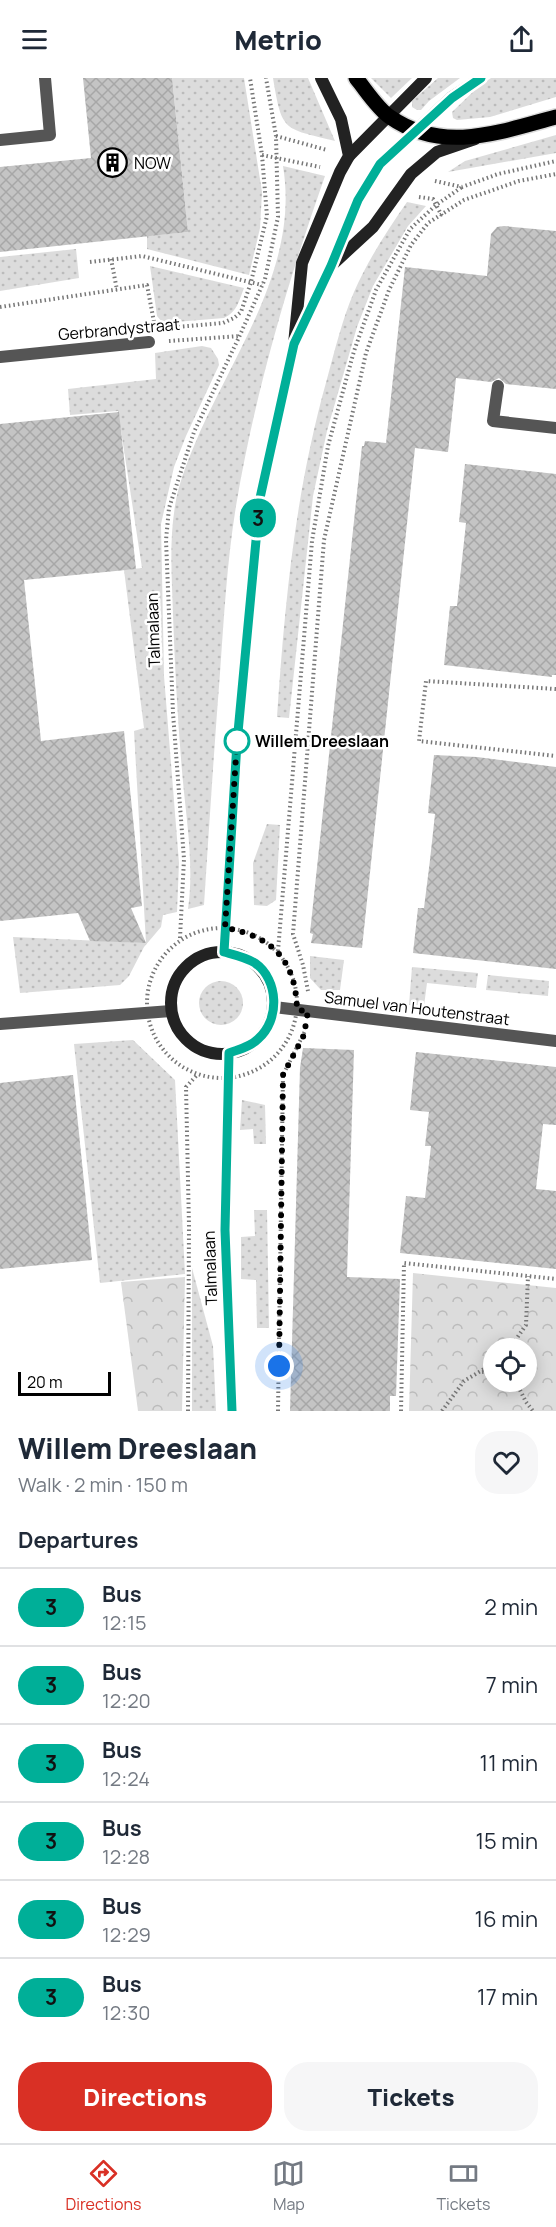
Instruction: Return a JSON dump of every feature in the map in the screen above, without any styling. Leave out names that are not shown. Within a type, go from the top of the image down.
[{"type":"main road","points":[[321,78],[341,119],[349,156]]},
{"type":"main road","points":[[356,78],[389,117],[417,130],[445,138],[484,136]]},
{"type":"main road","points":[[224,952],[237,743],[260,498],[294,344],[302,263],[340,172],[349,156],[426,78]]},
{"type":"main road","points":[[294,344],[331,266],[358,200],[380,164],[452,98],[481,78]]},
{"type":"main road","points":[[331,266],[373,226],[411,174],[437,152],[484,136],[556,117]]},
{"type":"main road","points":[[224,952],[257,964],[267,977],[273,991],[274,1007],[270,1024],[260,1038],[246,1047],[229,1053],[197,1047],[186,1039],[177,1027],[171,1011],[170,998],[174,984],[182,970],[207,954],[224,952]]},
{"type":"main road","name":"Talmalaan","points":[[229,1053],[230,1078],[225,1150],[225,1230],[232,1411]]},
{"type":"street","points":[[0,140],[50,135],[45,78]]},
{"type":"street","name":"Gerbrandystraat","points":[[0,357],[149,342]]},
{"type":"street","points":[[498,386],[494,421],[556,428]]},
{"type":"street","name":"Samuel van Houtenstraat","points":[[274,1007],[556,1041]]},
{"type":"street","points":[[0,1024],[171,1011]]},
{"type":"path","points":[[0,308],[147,285],[156,329],[223,322],[234,318],[241,312],[267,216],[262,155],[250,78]]},
{"type":"path","name":"Talmalaan","points":[[180,938],[184,859],[173,713],[166,540],[170,508],[194,432],[262,285],[278,217],[276,136],[266,78]]},
{"type":"path","points":[[278,1411],[283,1075],[304,1035],[302,1011],[293,979],[278,951],[246,932],[225,928],[205,930],[180,938],[165,953],[153,972],[147,994],[146,1012],[154,1039],[174,1061],[197,1075],[230,1078],[250,1074],[268,1064],[288,1040],[302,1011],[308,987],[293,934],[324,540],[366,353],[389,290],[411,245],[428,223],[464,200],[519,181],[556,174]]},
{"type":"path","points":[[278,951],[312,542],[328,447],[354,351],[376,290],[410,229],[436,205],[462,187]]},
{"type":"path","points":[[90,262],[142,256],[262,285]]},
{"type":"path","points":[[111,259],[117,290]]},
{"type":"path","name":"Gerbrandystraat","points":[[149,342],[240,336]]},
{"type":"path","points":[[556,690],[426,681],[419,741],[556,756]]},
{"type":"path","points":[[188,1411],[189,1226],[186,1087],[197,1075]]},
{"type":"path","points":[[401,1411],[404,1263],[556,1279]]},
{"type":"path","points":[[517,1338],[526,1325],[528,1276]]},
{"type":"path","points":[[442,1411],[464,1381],[481,1372]]},
{"type":"path","points":[[521,1392],[533,1411]]},
{"type":"green space","points":[[172,78],[244,78],[262,192],[260,228],[249,275],[147,249],[147,236],[188,232]]},
{"type":"green space","points":[[273,78],[308,78],[335,141],[295,130],[288,125],[279,109]]},
{"type":"green space","points":[[371,78],[412,78],[391,98]]},
{"type":"green space","points":[[438,78],[460,78],[429,101],[421,110],[412,107],[412,101]]},
{"type":"green space","points":[[491,78],[556,78],[556,97],[490,117],[457,120],[453,118],[452,112],[479,86]]},
{"type":"green space","points":[[556,135],[556,153],[448,172],[465,161]]},
{"type":"green space","points":[[283,166],[325,176],[273,339],[244,464],[233,527],[226,589],[204,905],[188,909],[190,862],[176,678],[171,560],[173,520],[178,491],[191,453],[259,311],[272,276],[281,240],[286,204]]},
{"type":"green space","points":[[407,202],[426,206],[408,226],[373,286],[357,327],[327,431],[313,496],[289,718],[277,717],[293,547],[316,421],[339,335],[354,292],[378,246]]},
{"type":"green space","points":[[76,249],[79,278],[0,291],[0,257]]},
{"type":"green space","points":[[150,266],[244,288],[235,309],[224,318],[163,323],[157,316]]},
{"type":"green space","points":[[202,346],[211,348],[219,365],[174,467],[161,524],[164,676],[179,863],[177,912],[163,915],[161,927],[144,947],[129,976],[120,985],[20,993],[13,937],[146,943],[134,731],[144,728],[124,570],[142,568],[118,411],[70,415],[68,389],[156,379],[155,353]]},
{"type":"green space","points":[[267,824],[280,825],[276,900],[267,906],[254,905],[253,863]]},
{"type":"green space","points":[[310,956],[344,960],[340,990],[321,990],[310,978]]},
{"type":"green space","points":[[412,967],[478,973],[476,988],[427,983],[424,1006],[409,1005]]},
{"type":"green space","points":[[488,975],[549,981],[548,996],[486,990]]},
{"type":"green space","points":[[221,981],[230,982],[237,987],[242,994],[242,1012],[237,1019],[230,1024],[221,1025],[212,1024],[205,1019],[200,1012],[199,1003],[200,994],[205,987],[212,982]]},
{"type":"green space","points":[[133,1040],[175,1080],[185,1274],[100,1283],[74,1044]]},
{"type":"green space","points":[[242,1100],[265,1105],[266,1144],[254,1144],[253,1129],[240,1130]]},
{"type":"green space","points":[[254,1210],[267,1210],[269,1328],[257,1328],[256,1280],[241,1279],[241,1237],[255,1236]]},
{"type":"green space","points":[[192,1268],[213,1346],[216,1411],[192,1411]]},
{"type":"green space","points":[[413,1273],[556,1288],[556,1411],[409,1411]]},
{"type":"green space","points":[[185,1277],[182,1411],[138,1411],[121,1282]]},
{"type":"building","name":"NOW","points":[[83,78],[172,78],[188,232],[0,252],[0,167],[91,158]]},
{"type":"building","points":[[497,227],[556,231],[556,389],[506,384],[499,378],[491,382],[456,378],[448,452],[415,448],[362,948],[311,943],[313,934],[310,933],[362,446],[365,441],[386,443],[405,267],[487,276],[491,234]]},
{"type":"building","points":[[119,412],[136,569],[24,580],[41,741],[124,731],[142,906],[131,908],[146,943],[90,941],[78,913],[0,921],[0,424]]},
{"type":"building","points":[[465,464],[556,474],[556,675],[552,677],[444,665],[450,606],[457,606],[466,523],[459,522]]},
{"type":"building","points":[[434,755],[477,757],[556,767],[556,969],[413,953],[418,908],[424,908],[435,814],[428,813]]},
{"type":"building","points":[[303,1048],[354,1050],[347,1277],[400,1279],[396,1396],[390,1396],[390,1411],[290,1411],[300,1068]]},
{"type":"building","points":[[416,1052],[556,1067],[556,1125],[543,1124],[536,1189],[556,1191],[556,1269],[400,1253],[406,1196],[425,1198],[431,1146],[425,1146],[429,1112],[410,1110]]},
{"type":"building","points":[[73,1075],[92,1260],[0,1269],[0,1083]]},
{"type":"bus line","name":"3","points":[[232,1411],[225,1230],[225,1150],[230,1078],[229,1053],[246,1047],[260,1038],[270,1024],[274,1007],[273,991],[267,977],[257,964],[224,952],[237,743],[260,498],[294,344],[331,266],[358,200],[380,164],[452,98],[481,78]]},
{"type":"place","name":"NOW","points":[[113,163]]},
{"type":"place","name":"Willem Dreeslaan","points":[[237,741]]},
{"type":"route","points":[[237,741],[225,928],[246,932],[263,940],[278,951],[293,979],[297,994],[297,1010],[308,1011],[304,1035],[283,1075],[279,1366]]}]
